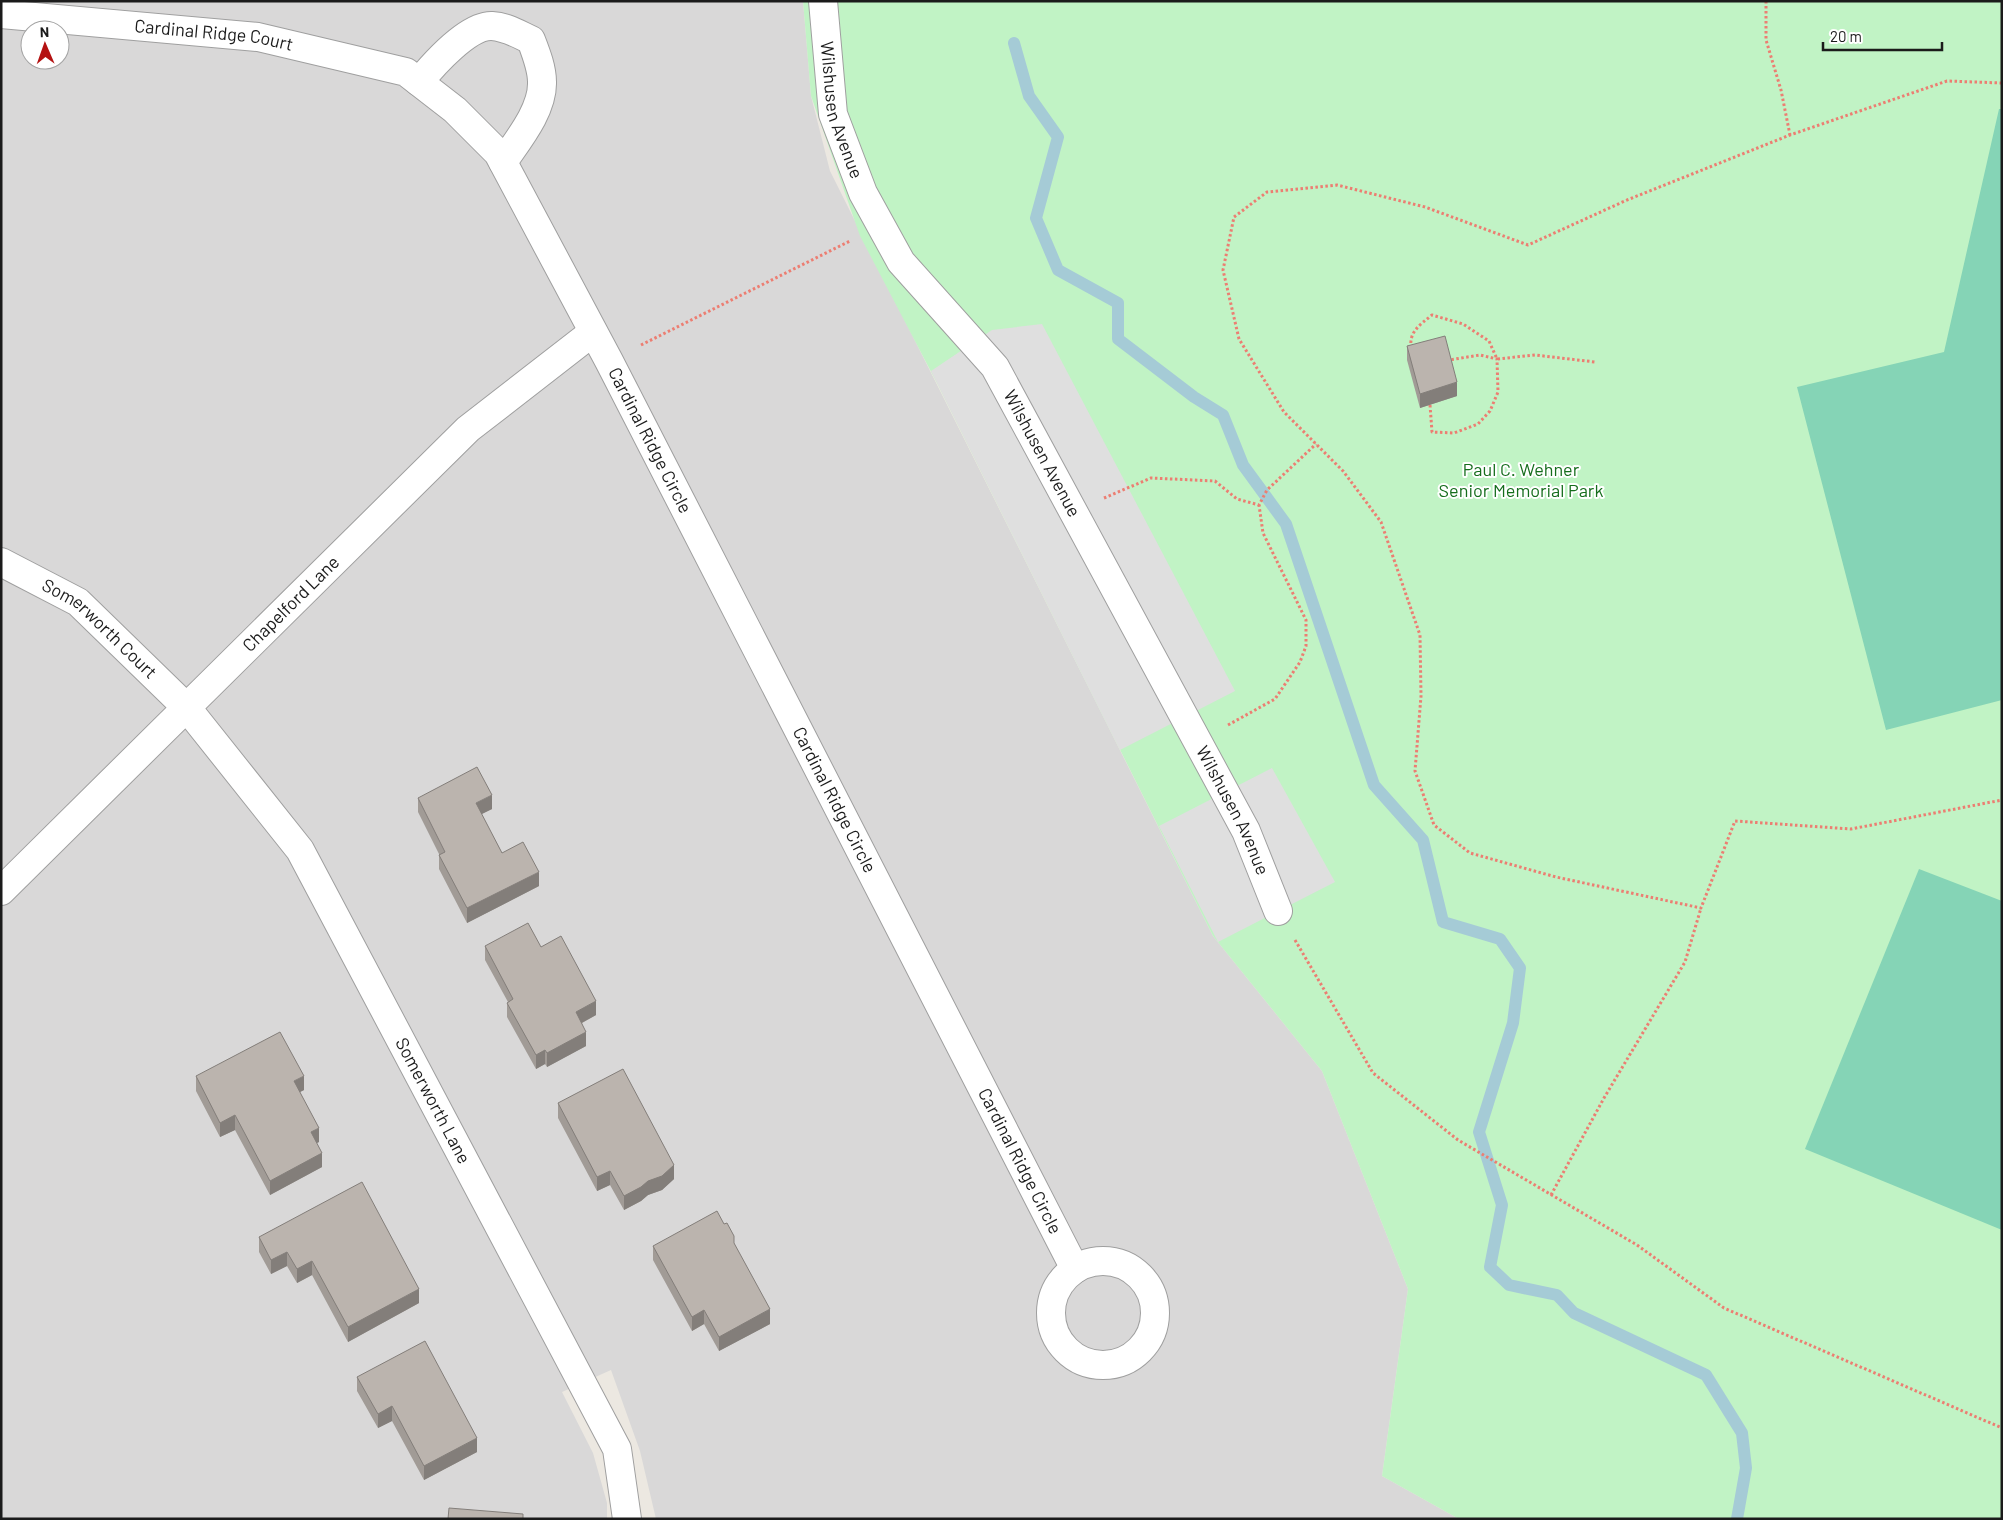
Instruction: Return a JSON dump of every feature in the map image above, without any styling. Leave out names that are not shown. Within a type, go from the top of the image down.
[{"type":"street","name":"Wilshusen Avenue","points":[[823,1],[832,114],[863,193],[901,262],[995,367],[1246,831],[1278,911]]},
{"type":"street","name":"Cardinal Ridge Court","points":[[1,14],[258,37],[406,72],[455,110],[498,153],[593,332]]},
{"type":"street","points":[[419,82],[434,64],[457,43],[469,34],[489,26],[510,29],[531,40],[538,57],[543,83],[538,104],[528,127],[503,162]]},
{"type":"street","name":"Cardinal Ridge Circle","points":[[593,332],[1075,1269]]},
{"type":"street","name":"Chapelford Lane","points":[[1,890],[468,429],[593,332]]},
{"type":"street","name":"Somerworth Court","points":[[1,562],[78,602],[186,708]]},
{"type":"street","name":"Somerworth Lane","points":[[186,708],[300,850],[617,1449],[627,1519]]},
{"type":"path","points":[[1766,1],[1766,40],[1781,90],[1790,135]]},
{"type":"path","points":[[1701,908],[1556,877],[1470,853],[1434,825],[1416,770],[1421,696],[1420,635],[1381,522],[1343,470],[1284,412],[1239,339],[1223,270],[1234,217],[1267,192],[1338,185],[1425,207],[1528,245],[1627,200],[1790,135],[1947,81],[2002,83]]},
{"type":"path","points":[[609,361],[880,225]]},
{"type":"path","points":[[1411,350],[1410,341],[1413,331],[1432,316],[1463,324],[1489,341],[1496,360],[1498,392],[1490,410],[1478,424],[1454,433],[1432,432],[1430,405]]},
{"type":"path","points":[[1448,360],[1480,355],[1496,360],[1535,356],[1595,362]]},
{"type":"path","points":[[1199,742],[1275,700],[1300,662],[1306,646],[1306,620],[1262,533],[1260,504],[1267,490],[1316,444]]},
{"type":"path","points":[[1075,513],[1115,492],[1151,478],[1215,481],[1237,499],[1260,504]]},
{"type":"path","points":[[1551,1194],[1604,1098],[1684,962],[1701,908],[1735,821],[1851,829],[2002,800]]},
{"type":"path","points":[[1278,911],[1373,1073],[1458,1140],[1637,1245],[1724,1308],[2002,1428]]},
{"type":"shaded area","points":[[1,1],[803,1],[811,96],[830,171],[1213,936],[1322,1071],[1408,1289],[1382,1476],[1459,1519],[656,1519],[640,1451],[611,1370],[562,1392],[593,1453],[607,1503],[607,1519],[1,1519]]},
{"type":"shaded area","points":[[1042,324],[1235,691],[1120,750],[931,371],[992,330]]},
{"type":"shaded area","points":[[1272,768],[1335,882],[1218,942],[1159,826]]},
{"type":"green space","name":"Paul C. Wehner Senior Memorial Park","points":[[803,1],[2002,1],[2002,1519],[1459,1519],[1382,1476],[1408,1289],[1322,1071],[1213,936],[938,385],[860,236],[811,96]]},
{"type":"green space","points":[[1999,109],[2002,109],[2002,700],[1886,730],[1797,387],[1944,352]]},
{"type":"green space","points":[[1919,869],[2002,901],[2002,1230],[1805,1149]]},
{"type":"building","points":[[1445,336],[1457,382],[1420,394],[1407,346]]},
{"type":"building","points":[[477,767],[492,795],[476,803],[502,853],[523,842],[539,872],[467,908],[439,855],[445,852],[418,798]]},
{"type":"building","points":[[528,923],[541,947],[561,936],[596,1001],[576,1012],[586,1032],[547,1053],[545,1050],[536,1055],[507,1003],[513,999],[485,946]]},
{"type":"building","points":[[280,1032],[304,1076],[294,1081],[319,1128],[311,1132],[322,1153],[270,1181],[235,1115],[220,1123],[196,1076]]},
{"type":"building","points":[[623,1069],[674,1165],[662,1176],[648,1181],[624,1196],[610,1171],[597,1177],[558,1103]]},
{"type":"building","points":[[362,1182],[419,1289],[348,1327],[312,1261],[297,1269],[287,1252],[271,1260],[259,1237]]},
{"type":"building","points":[[717,1211],[724,1224],[727,1223],[734,1236],[734,1243],[770,1309],[719,1337],[704,1310],[692,1317],[653,1246]]},
{"type":"building","points":[[425,1341],[477,1438],[424,1466],[392,1406],[378,1414],[357,1377]]},
{"type":"building","points":[[449,1508],[523,1514],[523,1519],[448,1519]]},
{"type":"waterway","points":[[1014,43],[1029,96],[1058,137],[1036,218],[1058,270],[1118,303],[1118,339],[1194,397],[1223,415],[1243,465],[1286,524],[1374,785],[1423,840],[1443,922],[1500,939],[1520,968],[1513,1023],[1479,1132],[1502,1205],[1490,1267],[1509,1285],[1557,1295],[1574,1313],[1706,1375],[1742,1433],[1746,1468],[1737,1519]]}]
